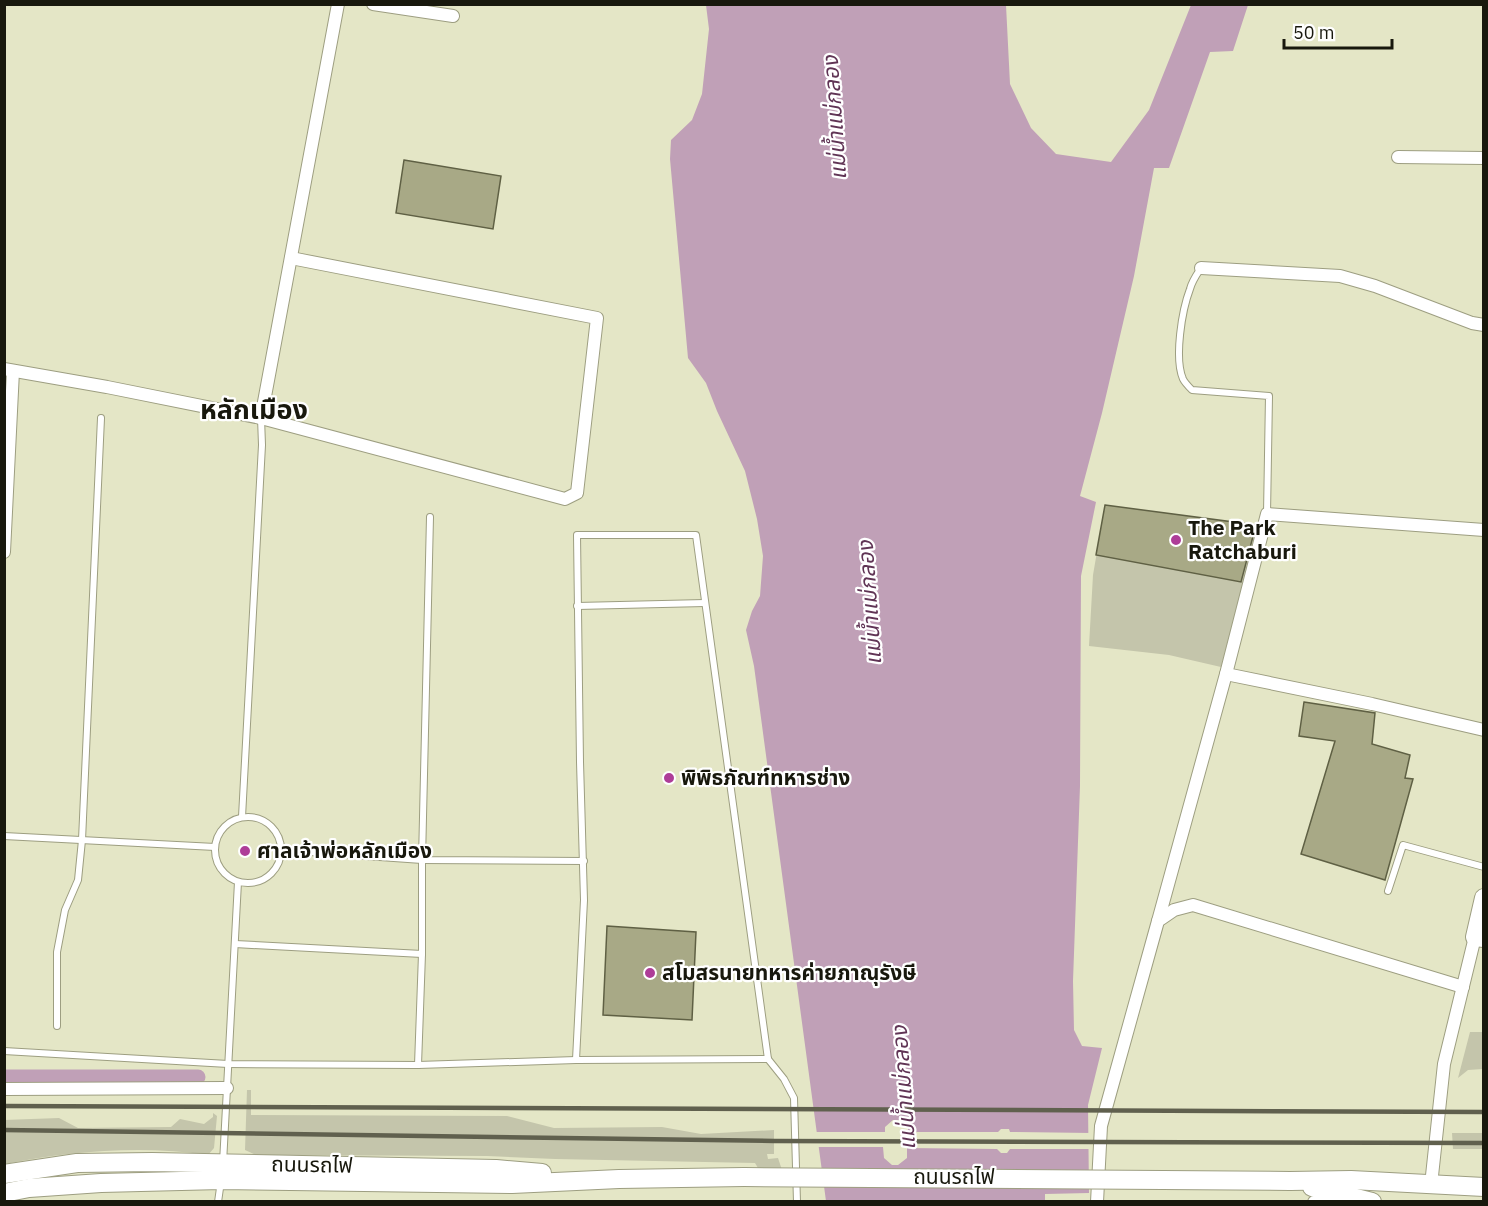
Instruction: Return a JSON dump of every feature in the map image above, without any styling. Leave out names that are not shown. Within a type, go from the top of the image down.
[{"type":"main road","points":[[1479,938],[1484,898]]},
{"type":"main road","name":"ถนนรถไฟ","points":[[4,1173],[77,1163],[222,1172],[496,1169],[619,1179],[744,1177],[1351,1180],[1484,1187]]},
{"type":"main road","name":"ถนนรถไฟ","points":[[4,1192],[222,1172]]},
{"type":"main road","name":"ถนนรถไฟ","points":[[1290,1181],[1366,1201]]},
{"type":"street","points":[[261,418],[338,4]]},
{"type":"street","points":[[373,4],[453,16]]},
{"type":"street","points":[[1398,157],[1484,158]]},
{"type":"street","points":[[5,551],[9,370],[261,418],[565,499],[577,493],[597,318],[291,258]]},
{"type":"street","points":[[1201,268],[1340,276],[1375,286],[1472,322],[1484,324]]},
{"type":"street","points":[[1097,1202],[1101,1126],[1227,674],[1267,514],[1484,530]]},
{"type":"street","points":[[1227,674],[1484,730]]},
{"type":"street","points":[[1158,921],[1174,910],[1193,905],[1463,987]]},
{"type":"street","points":[[1431,1185],[1447,1054],[1463,987],[1479,938]]},
{"type":"street","points":[[4,1089],[227,1088]]},
{"type":"street","points":[[1314,1202],[1366,1201]]},
{"type":"lane","points":[[1201,268],[1190,286],[1185,303],[1180,365],[1184,380],[1192,390],[1269,396],[1267,514]]},
{"type":"lane","points":[[57,1026],[57,952],[65,910],[78,880],[82,840],[101,418]]},
{"type":"lane","points":[[242,817],[262,445],[261,418]]},
{"type":"lane","points":[[418,1065],[430,517]]},
{"type":"lane","points":[[576,1060],[583,947],[584,861],[577,535],[696,535],[768,1059],[784,1079],[794,1098],[797,1202]]},
{"type":"lane","points":[[577,606],[705,603]]},
{"type":"lane","points":[[242,817],[254,817],[274,828],[280,838],[281,850],[278,866],[271,876],[261,882],[249,884],[228,877],[220,868],[215,847],[218,835],[225,826],[242,817]]},
{"type":"lane","points":[[4,836],[215,847]]},
{"type":"lane","points":[[1388,891],[1403,845],[1484,867]]},
{"type":"lane","points":[[281,850],[422,860],[584,861]]},
{"type":"lane","points":[[218,1202],[222,1172],[238,882]]},
{"type":"lane","points":[[235,944],[422,954]]},
{"type":"lane","points":[[4,1052],[228,1064],[418,1065],[576,1060],[768,1059]]},
{"type":"green space","points":[[1105,505],[1258,526],[1221,667],[1169,655],[1089,646],[1093,575]]},
{"type":"green space","points":[[1470,1032],[1483,1032],[1483,1069],[1468,1070],[1458,1078]]},
{"type":"green space","points":[[247,1090],[251,1090],[251,1115],[507,1116],[554,1128],[662,1127],[701,1134],[774,1130],[774,1154],[767,1154],[768,1159],[778,1158],[782,1170],[758,1168],[755,1163],[487,1156],[256,1155],[245,1150]]},
{"type":"green space","points":[[213,1113],[217,1116],[214,1148],[208,1155],[158,1150],[106,1151],[5,1164],[4,1120],[59,1118],[78,1128],[171,1127],[180,1119],[204,1124],[213,1117]]},
{"type":"green space","points":[[1452,1133],[1483,1133],[1483,1149],[1453,1149]]},
{"type":"water","name":"แม่น้ำแม่กลอง","points":[[706,5],[1006,5],[1010,84],[1031,128],[1056,154],[1111,162],[1149,110],[1191,5],[1248,5],[1233,51],[1210,52],[1169,168],[1154,168],[1134,276],[1080,496],[1096,502],[1081,576],[1080,786],[1073,981],[1074,1030],[1082,1046],[1102,1048],[1088,1105],[1089,1193],[1045,1194],[1045,1202],[826,1201],[754,666],[746,630],[760,596],[763,556],[757,519],[745,471],[706,383],[688,358],[670,159],[671,140],[692,120],[702,94],[709,29]]},
{"type":"pier","points":[[893,1120],[901,1120],[908,1125],[908,1132],[998,1132],[1001,1129],[1009,1129],[1010,1132],[1091,1133],[1092,1149],[1010,1149],[1007,1153],[1001,1153],[997,1149],[907,1148],[907,1158],[898,1165],[892,1165],[884,1158],[883,1147],[816,1147],[814,1132],[885,1132],[885,1127]]},
{"type":"building","points":[[404,160],[501,176],[493,229],[396,213]]},
{"type":"building","name":"The Park Ratchaburi","points":[[1105,505],[1256,525],[1241,582],[1096,555]]},
{"type":"building","points":[[1304,702],[1375,713],[1372,744],[1410,755],[1405,778],[1413,779],[1385,880],[1301,854],[1335,741],[1299,736]]},
{"type":"building","name":"สโมสรนายทหารค่ายภาณุรังษี","points":[[607,926],[696,932],[692,1020],[603,1015]]},
{"type":"waterway","points":[[4,1077],[198,1077]]},
{"type":"railway","points":[[4,1106],[1484,1112]]},
{"type":"railway","points":[[4,1130],[774,1141],[1484,1143]]},
{"type":"place","name":"The Park Ratchaburi","points":[[1176,540]]},
{"type":"place","name":"พิพิธภัณฑ์ทหารช่าง","points":[[669,778]]},
{"type":"place","name":"ศาลเจ้าพ่อหลักเมือง","points":[[245,851]]},
{"type":"place","name":"สโมสรนายทหารค่ายภาณุรังษี","points":[[650,973]]},
{"type":"district","name":"หลักเมือง","points":[[254,410]]}]
